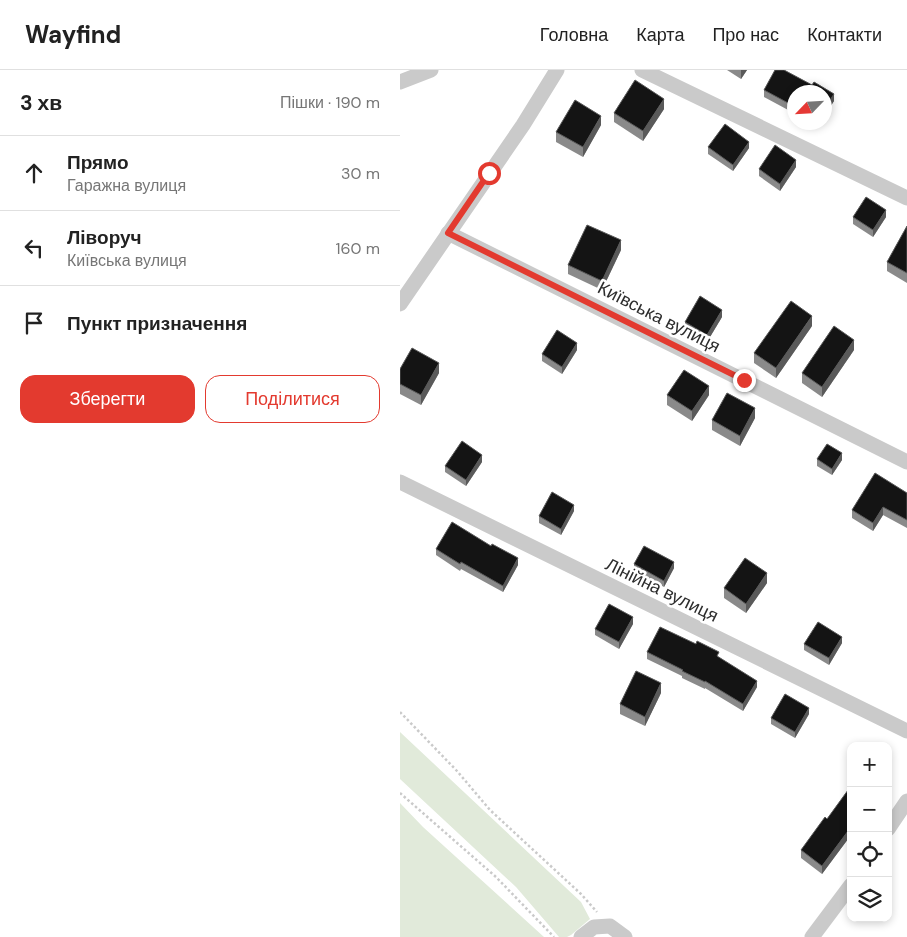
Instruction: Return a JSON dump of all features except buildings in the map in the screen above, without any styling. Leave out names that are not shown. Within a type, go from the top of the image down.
[{"type":"street","points":[[400,82],[431,70]]},
{"type":"street","points":[[400,304],[523,125],[557,70]]},
{"type":"street","points":[[642,70],[907,198]]},
{"type":"street","name":"Київська вулиця","points":[[448,233],[907,462]]},
{"type":"street","name":"Лінійна вулиця","points":[[400,482],[907,731]]},
{"type":"street","points":[[892,823],[907,801]]},
{"type":"street","points":[[812,937],[847,890]]},
{"type":"street","points":[[581,937],[594,927],[610,926],[625,937]]},
{"type":"path","points":[[400,712],[457,771],[490,810],[581,894],[610,926]]},
{"type":"path","points":[[400,793],[496,876],[554,937]]},
{"type":"green space","points":[[400,732],[581,902],[590,919],[571,935],[559,937],[516,887],[400,779]]},
{"type":"green space","points":[[400,803],[423,827],[544,937],[400,937]]},
{"type":"route","points":[[489,173],[448,233],[744,380]]}]
